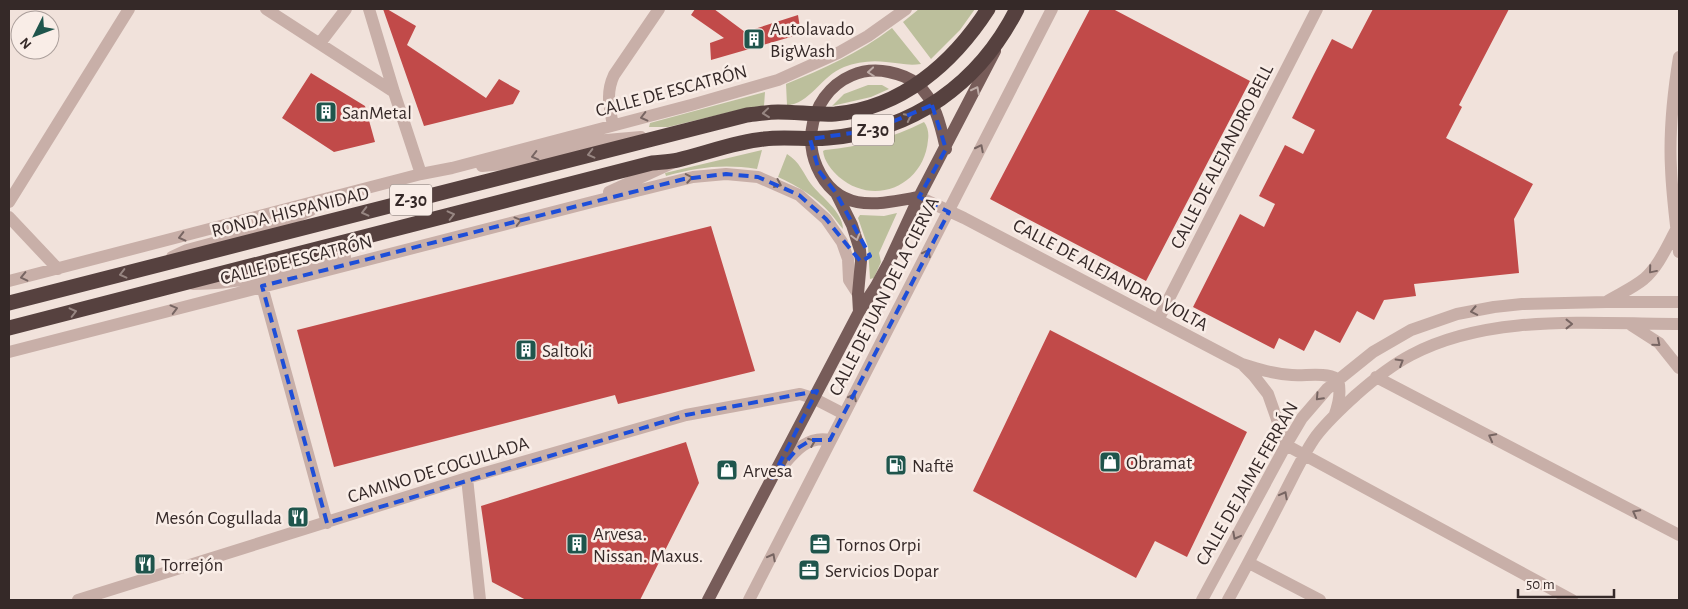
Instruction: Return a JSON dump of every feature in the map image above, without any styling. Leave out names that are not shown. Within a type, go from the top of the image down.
[{"type":"highway","name":"RONDA HISPANIDAD","points":[[9,303],[748,115],[779,112],[814,115],[838,114],[877,106],[917,84],[941,64],[967,40],[988,9]]},
{"type":"highway","name":"Z-30","points":[[9,328],[652,163],[678,160],[762,139],[810,139],[847,136],[880,128],[901,121],[948,94],[985,60],[1008,27],[1017,9]]},
{"type":"main road","points":[[708,600],[715,594],[772,478],[858,312],[876,286],[889,262],[919,197],[946,149],[1008,27]]},
{"type":"main road","points":[[858,312],[861,262],[852,224],[836,193],[819,171],[811,149],[810,139],[814,115],[822,100],[833,87],[858,74],[874,71],[886,72],[907,78],[917,84],[932,104],[946,149]]},
{"type":"main road","points":[[836,193],[852,200],[870,204],[919,197]]},
{"type":"street","points":[[9,202],[129,9]]},
{"type":"street","points":[[266,9],[394,92]]},
{"type":"street","points":[[320,43],[346,9]]},
{"type":"street","points":[[369,9],[421,174]]},
{"type":"street","points":[[613,125],[608,93],[610,83],[659,9]]},
{"type":"street","name":"CALLE DE ESCATRÓN","points":[[9,281],[691,106],[778,80],[838,53],[868,36],[906,9]]},
{"type":"street","name":"CALLE DE JUAN DE LA CIERVA","points":[[749,600],[1052,9]]},
{"type":"street","name":"CALLE DE ALEJANDRO BELL","points":[[1158,320],[1317,9]]},
{"type":"street","points":[[1679,57],[1673,102],[1670,149],[1679,252]]},
{"type":"street","name":"RONDA HISPANIDAD","points":[[452,168],[504,164],[595,141],[669,134]]},
{"type":"street","name":"CALLE DE ESCATRÓN","points":[[592,202],[620,186],[655,172],[678,160]]},
{"type":"street","name":"CALLE DE ESCATRÓN","points":[[9,352],[592,202],[693,177],[726,174],[748,175],[764,179],[799,195],[826,219],[842,242],[848,259],[849,280],[858,294]]},
{"type":"street","points":[[958,191],[964,218]]},
{"type":"street","name":"CALLE DE ESCATRÓN","points":[[148,268],[187,250],[276,226],[343,196]]},
{"type":"street","name":"CALLE DE ALEJANDRO VOLTA","points":[[919,197],[964,218],[1242,364],[1275,373],[1331,375],[1338,379]]},
{"type":"street","points":[[9,217],[58,269]]},
{"type":"street","name":"CALLE DE JAIME FERRÁN","points":[[1606,302],[1636,285],[1647,276],[1660,259],[1677,228]]},
{"type":"street","points":[[180,284],[228,283],[347,256],[385,256]]},
{"type":"street","points":[[262,286],[327,523]]},
{"type":"street","name":"CALLE DE JAIME FERRÁN","points":[[1202,600],[1302,418],[1338,379],[1373,352],[1411,330],[1457,314],[1494,307],[1522,304],[1679,302]]},
{"type":"street","points":[[1629,324],[1658,343],[1679,368]]},
{"type":"street","name":"CALLE DE JAIME FERRÁN","points":[[1228,600],[1315,438],[1335,414],[1376,377],[1411,355],[1462,335],[1482,330],[1520,325],[1679,324]]},
{"type":"street","name":"CALLE DE ALEJANDRO VOLTA","points":[[1242,364],[1268,394],[1286,445]]},
{"type":"street","points":[[1376,377],[1679,535]]},
{"type":"street","points":[[1335,414],[1340,398],[1338,379]]},
{"type":"street","name":"CAMINO DE COGULLADA","points":[[78,600],[467,478],[686,414],[800,394],[813,398]]},
{"type":"street","points":[[813,398],[844,414]]},
{"type":"street","points":[[772,478],[798,448],[804,444],[811,440],[830,440]]},
{"type":"street","points":[[1286,445],[1572,600]]},
{"type":"street","points":[[467,478],[480,600]]},
{"type":"street","points":[[1248,563],[1320,600]]},
{"type":"highlighted area","points":[[932,105],[946,149],[919,197],[949,212],[830,440],[811,440],[798,448],[772,478],[817,391],[686,415],[327,523],[262,286],[684,179],[726,174],[758,177],[799,195],[826,219],[861,262],[870,256],[836,193],[819,171],[810,139],[873,130]]},
{"type":"green space","points":[[919,9],[975,9],[960,30],[931,59],[903,22]]},
{"type":"green space","points":[[892,28],[921,64],[908,65],[875,61],[849,65],[836,71],[802,100],[795,104],[787,105],[786,84],[841,60]]},
{"type":"green space","points":[[868,85],[882,85],[889,89],[871,97],[832,106],[844,94]]},
{"type":"green space","points":[[765,92],[764,106],[747,108],[668,127],[649,127],[650,123]]},
{"type":"green space","points":[[924,122],[927,128],[928,140],[924,156],[917,169],[907,180],[895,187],[881,191],[853,186],[836,175],[825,158],[823,151],[825,150],[851,147],[876,141]]},
{"type":"green space","points":[[762,150],[757,169],[722,167],[689,170],[666,176],[665,173]]},
{"type":"green space","points":[[787,154],[798,164],[811,184],[836,211],[843,229],[825,207],[813,197],[778,177]]},
{"type":"green space","points":[[897,213],[879,253],[881,262],[874,278],[870,279],[868,247],[858,218],[860,215],[884,216]]},
{"type":"building","points":[[383,9],[387,9],[416,26],[407,45],[486,98],[499,79],[520,91],[513,104],[424,126]]},
{"type":"building","name":"Autolavado BigWash","points":[[695,9],[714,9],[745,32],[798,15],[801,34],[711,60],[710,43],[724,38],[691,15]]},
{"type":"building","points":[[1090,9],[1113,9],[1250,81],[1146,281],[990,199]]},
{"type":"building","points":[[1373,9],[1509,9],[1459,105],[1462,107],[1446,138],[1533,184],[1514,219],[1519,273],[1414,284],[1416,296],[1384,300],[1374,320],[1357,311],[1340,343],[1315,330],[1304,351],[1279,338],[1274,349],[1193,307],[1240,214],[1264,227],[1275,204],[1259,196],[1285,145],[1303,154],[1315,130],[1292,118],[1332,39],[1352,49]]},
{"type":"building","name":"SanMetal","points":[[311,73],[365,106],[375,142],[334,152],[282,118]]},
{"type":"building","name":"Saltoki","points":[[711,226],[755,371],[618,404],[615,395],[334,467],[297,330]]},
{"type":"building","name":"Obramat","points":[[1050,330],[1247,432],[1187,557],[1155,541],[1136,578],[973,491]]},
{"type":"building","name":"Arvesa. Nissan. Maxus.","points":[[686,442],[699,483],[640,600],[526,600],[492,582],[481,506]]},
{"type":"place","name":"Autolavado BigWash","points":[[754,39]]},
{"type":"place","name":"SanMetal","points":[[326,112]]},
{"type":"place","name":"Saltoki","points":[[526,350]]},
{"type":"place","name":"Obramat","points":[[1110,462]]},
{"type":"place","name":"Naftë","points":[[896,465]]},
{"type":"place","name":"Arvesa","points":[[727,470]]},
{"type":"place","name":"Mesón Cogullada","points":[[298,517]]},
{"type":"place","name":"Arvesa. Nissan. Maxus.","points":[[577,544]]},
{"type":"place","name":"Tornos Orpi","points":[[820,544]]},
{"type":"place","name":"Torrejón","points":[[145,564]]},
{"type":"place","name":"Servicios Dopar","points":[[809,570]]}]
